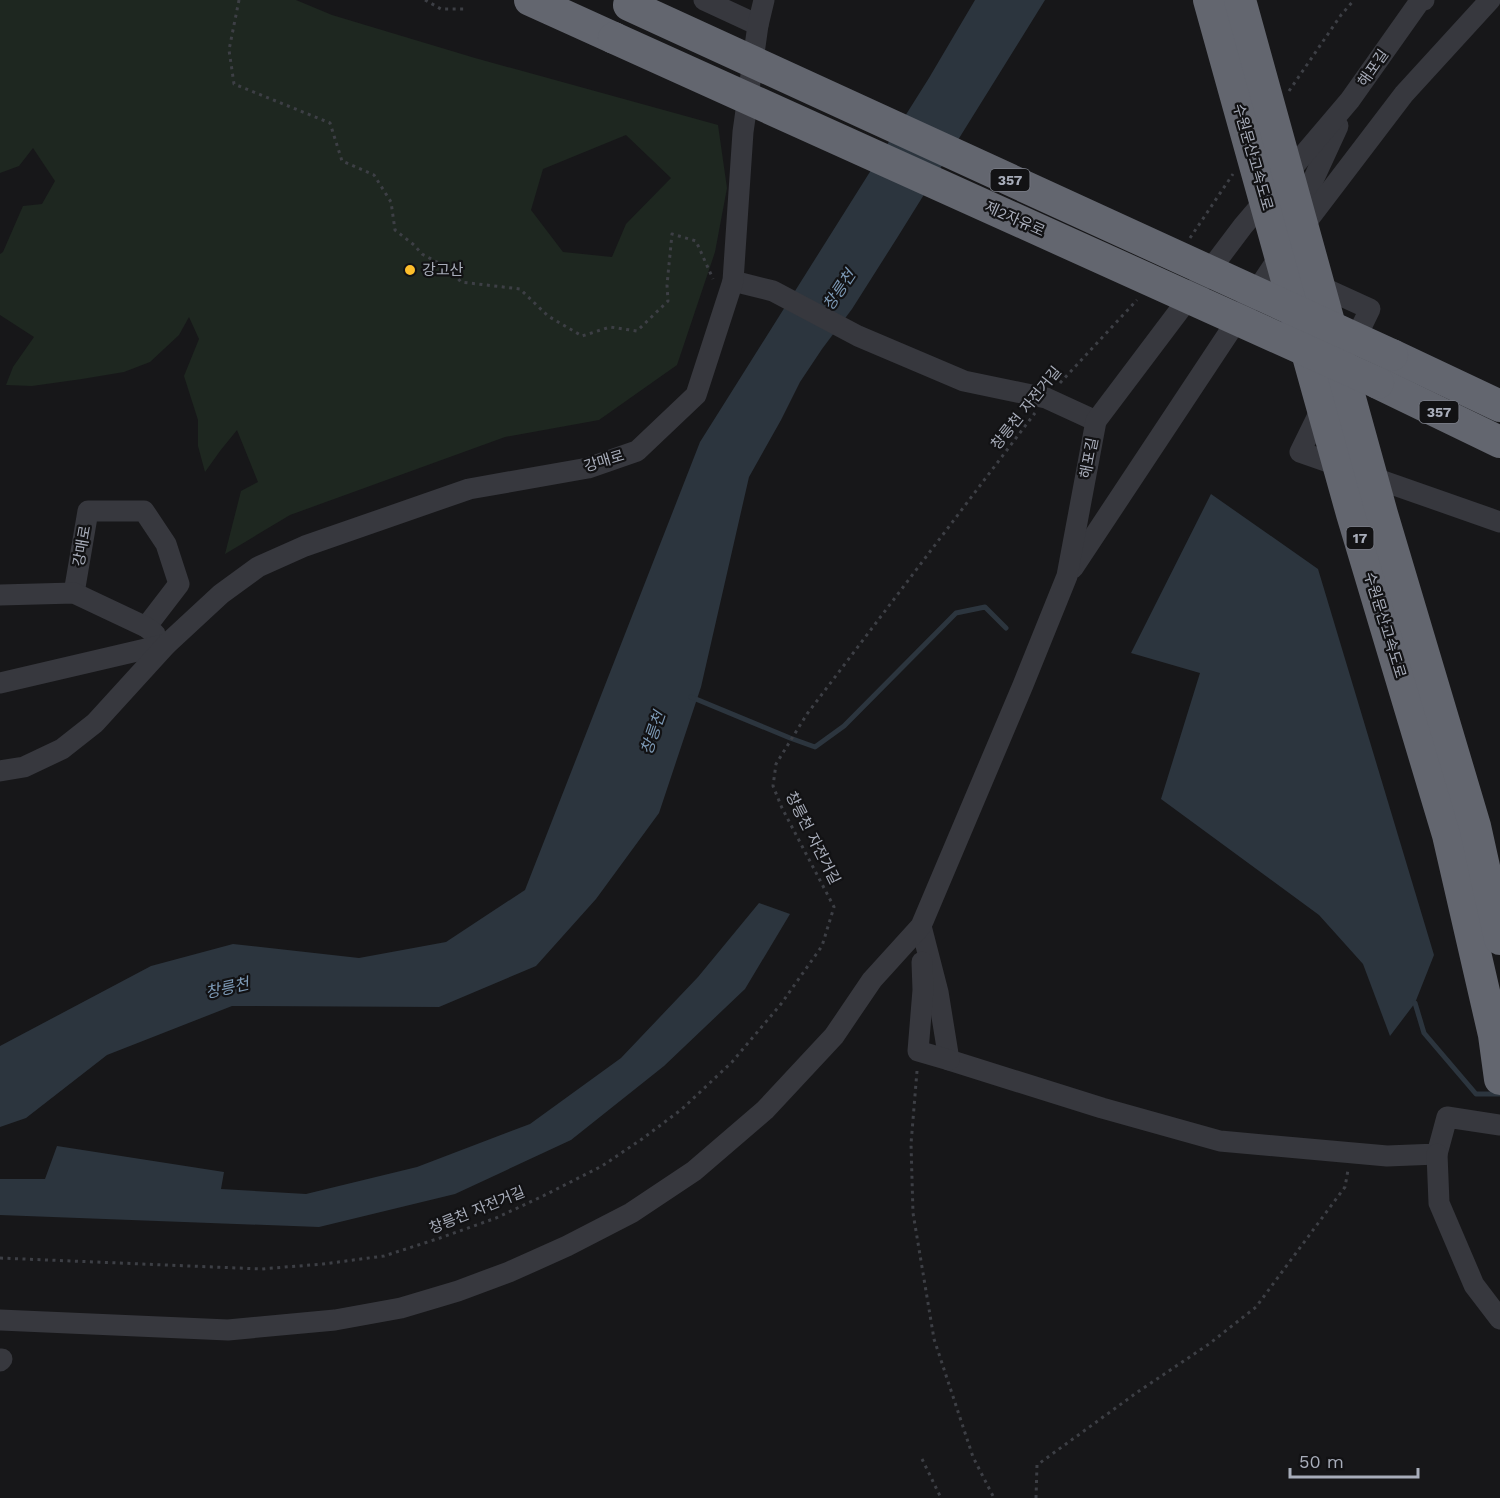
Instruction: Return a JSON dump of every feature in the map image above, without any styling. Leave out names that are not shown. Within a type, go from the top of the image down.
[{"type":"highway","name":"제2자유로","points":[[530,0],[1378,383],[1500,442]]},
{"type":"highway","name":"수원문산고속도로","points":[[1209,0],[1356,525],[1448,835],[1494,1035],[1500,1079]]},
{"type":"highway","name":"수원문산고속도로","points":[[1240,0],[1382,514],[1475,826],[1500,939]]},
{"type":"highway","name":"357","points":[[623,3],[1500,406]]},
{"type":"street","points":[[704,0],[758,25]]},
{"type":"street","name":"강매로","points":[[0,771],[24,767],[62,749],[95,723],[167,644],[221,594],[258,567],[305,546],[469,489],[588,468],[637,451],[696,395],[723,280],[742,132],[758,25],[764,0]]},
{"type":"street","name":"해포길","points":[[921,926],[1067,576],[1096,421],[1243,226],[1350,100],[1420,1],[1424,0]]},
{"type":"street","points":[[1067,576],[1273,266],[1404,94],[1490,0]]},
{"type":"street","points":[[1273,266],[1350,100]]},
{"type":"street","points":[[1273,266],[1370,309],[1300,452],[1500,522]]},
{"type":"street","points":[[723,280],[773,291],[858,336],[964,381],[1046,398],[1096,421]]},
{"type":"street","name":"강매로","points":[[74,593],[88,511],[144,511],[166,544],[179,584],[146,627]]},
{"type":"street","points":[[0,595],[74,593],[146,627],[167,644]]},
{"type":"street","name":"강매로","points":[[0,683],[167,644]]},
{"type":"street","points":[[921,926],[923,990],[918,1051],[1102,1108],[1220,1141],[1351,1154],[1387,1156],[1437,1154]]},
{"type":"street","points":[[921,926],[938,992],[949,1060]]},
{"type":"street","points":[[0,1320],[228,1330],[323,1321],[401,1308],[458,1291],[509,1272],[567,1246],[631,1213],[694,1171],[765,1110],[834,1036],[872,980],[921,926]]},
{"type":"street","points":[[1500,1125],[1447,1117],[1437,1154],[1439,1203],[1474,1286],[1500,1319]]},
{"type":"path","points":[[239,0],[229,50],[234,84],[330,123],[342,161],[374,175],[391,202],[395,230],[422,254],[450,269],[461,282],[520,289],[548,316],[582,336],[610,327],[637,331],[668,301],[667,285],[672,234],[696,241],[723,280]]},
{"type":"path","points":[[425,0],[441,9],[467,9]]},
{"type":"path","points":[[1288,93],[1341,15],[1354,0]]},
{"type":"path","points":[[1184,247],[1236,170]]},
{"type":"path","name":"창릉천 자전거길","points":[[0,1258],[261,1269],[384,1256],[496,1218],[543,1196],[602,1166],[682,1109],[732,1062],[781,1004],[822,946],[834,907],[782,808],[773,786],[776,764],[807,714],[1046,398],[1139,298]]},
{"type":"path","points":[[918,1051],[911,1144],[913,1213],[934,1339],[973,1456],[994,1498]]},
{"type":"path","points":[[1036,1498],[1037,1465],[1139,1391],[1209,1344],[1256,1307],[1344,1187],[1351,1154]]},
{"type":"path","points":[[922,1459],[940,1498]]},
{"type":"shaded area","points":[[0,0],[296,0],[332,15],[475,58],[718,125],[727,188],[715,252],[677,365],[599,420],[505,437],[290,515],[225,554],[241,491],[258,482],[237,430],[205,472],[198,446],[198,420],[184,376],[199,339],[189,317],[179,335],[150,362],[124,372],[32,386],[6,385],[13,367],[34,337],[0,315],[0,254],[3,252],[23,206],[42,204],[55,181],[33,148],[19,166],[0,173]],"holes":[[[626,135],[671,178],[626,224],[612,257],[563,252],[531,210],[543,169]]]},
{"type":"water","name":"창릉천","points":[[975,0],[1045,0],[852,309],[800,382],[749,477],[701,687],[659,813],[596,899],[536,966],[439,1007],[232,1006],[107,1055],[26,1118],[0,1127],[0,1046],[151,966],[233,944],[359,958],[446,942],[525,890],[700,442],[929,78]]},
{"type":"water","points":[[1211,494],[1318,569],[1434,955],[1415,1003],[1390,1036],[1363,964],[1319,915],[1161,799],[1200,673],[1131,653]]},
{"type":"water","points":[[759,903],[790,914],[745,989],[664,1066],[571,1140],[455,1194],[319,1227],[0,1215],[0,1179],[45,1179],[57,1146],[224,1172],[221,1189],[306,1194],[417,1167],[530,1124],[621,1058],[698,977]]},
{"type":"waterway","points":[[691,697],[815,747],[844,726],[956,613],[985,607],[1006,628]]},
{"type":"waterway","points":[[1415,1003],[1424,1033],[1476,1094],[1500,1094]]},
{"type":"place","name":"강고산","points":[[410,270]]}]
